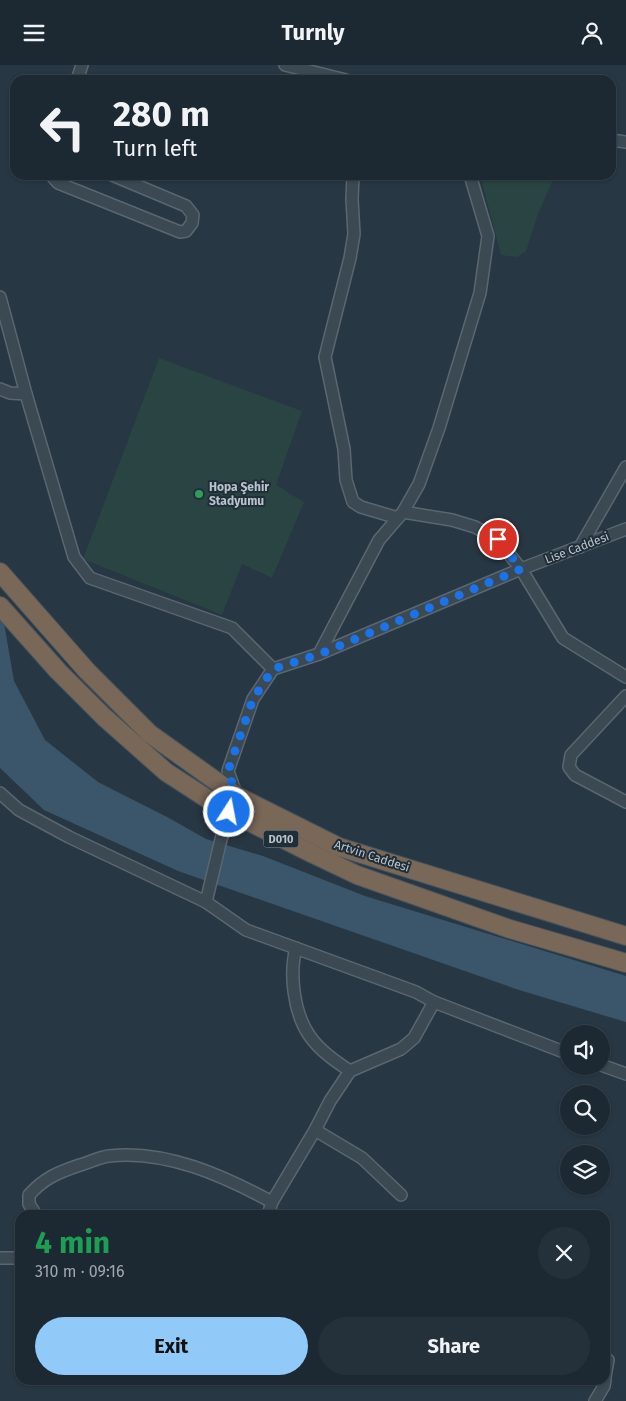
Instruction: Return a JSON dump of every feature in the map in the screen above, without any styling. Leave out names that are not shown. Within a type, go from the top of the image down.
[{"type":"highway","name":"Artvin Caddesi","points":[[0,572],[87,671],[150,734],[233,804],[313,855],[357,875],[510,929],[626,963]]},
{"type":"highway","name":"Artvin Caddesi","points":[[0,606],[58,671],[104,717],[166,772],[233,804],[340,847],[626,936]]},
{"type":"street","points":[[285,65],[326,75]]},
{"type":"street","points":[[55,180],[58,183],[180,232],[186,231],[192,223],[192,215],[186,206],[124,180]]},
{"type":"street","points":[[353,180],[354,234],[350,258],[324,357],[344,449],[346,480],[353,502],[361,507],[400,515],[452,520],[475,527],[498,539],[521,569],[563,638],[626,677]]},
{"type":"street","points":[[320,654],[379,540],[400,515],[418,484],[439,428],[480,293],[488,236],[471,180]]},
{"type":"street","points":[[0,297],[26,394],[74,557],[90,579],[232,628],[273,669],[253,699],[228,771],[233,804],[224,831],[206,903]]},
{"type":"street","points":[[0,389],[10,393],[26,394]]},
{"type":"street","points":[[580,547],[626,467]]},
{"type":"street","name":"Lise Caddesi","points":[[273,669],[320,654],[521,569],[626,529]]},
{"type":"street","points":[[626,696],[571,755],[569,767],[575,775],[626,802]]},
{"type":"street","points":[[0,793],[18,810],[69,837],[206,903],[246,930],[416,993],[434,1002],[560,1051]]},
{"type":"street","points":[[296,949],[292,967],[296,1003],[308,1034],[325,1052],[350,1071]]},
{"type":"street","points":[[270,1210],[272,1202],[316,1130],[330,1101],[350,1071],[401,1049],[414,1038],[434,1002]]},
{"type":"street","points":[[610,1068],[626,1073]]},
{"type":"street","points":[[316,1130],[362,1158],[401,1195]]},
{"type":"street","points":[[33,1210],[29,1204],[29,1195],[40,1182],[62,1171],[107,1156],[135,1154],[176,1162],[221,1177],[272,1202]]},
{"type":"street","points":[[0,1258],[15,1258]]},
{"type":"street","points":[[595,1401],[604,1385]]},
{"type":"green space","points":[[481,180],[553,180],[538,214],[526,251],[517,257],[501,255]]},
{"type":"green space","name":"Hopa Şehir Stadyumu","points":[[159,358],[302,411],[276,485],[304,502],[272,578],[242,564],[222,615],[83,559]]},
{"type":"water","points":[[0,618],[4,623],[14,681],[45,740],[98,782],[206,839],[263,856],[365,896],[626,976],[626,1022],[519,990],[178,871],[44,810],[0,768]]},
{"type":"place","name":"Hopa Şehir Stadyumu","points":[[199,494]]},
{"type":"route","points":[[229,812],[236,796],[228,771],[253,699],[273,669],[320,654],[521,569],[498,539]]}]
